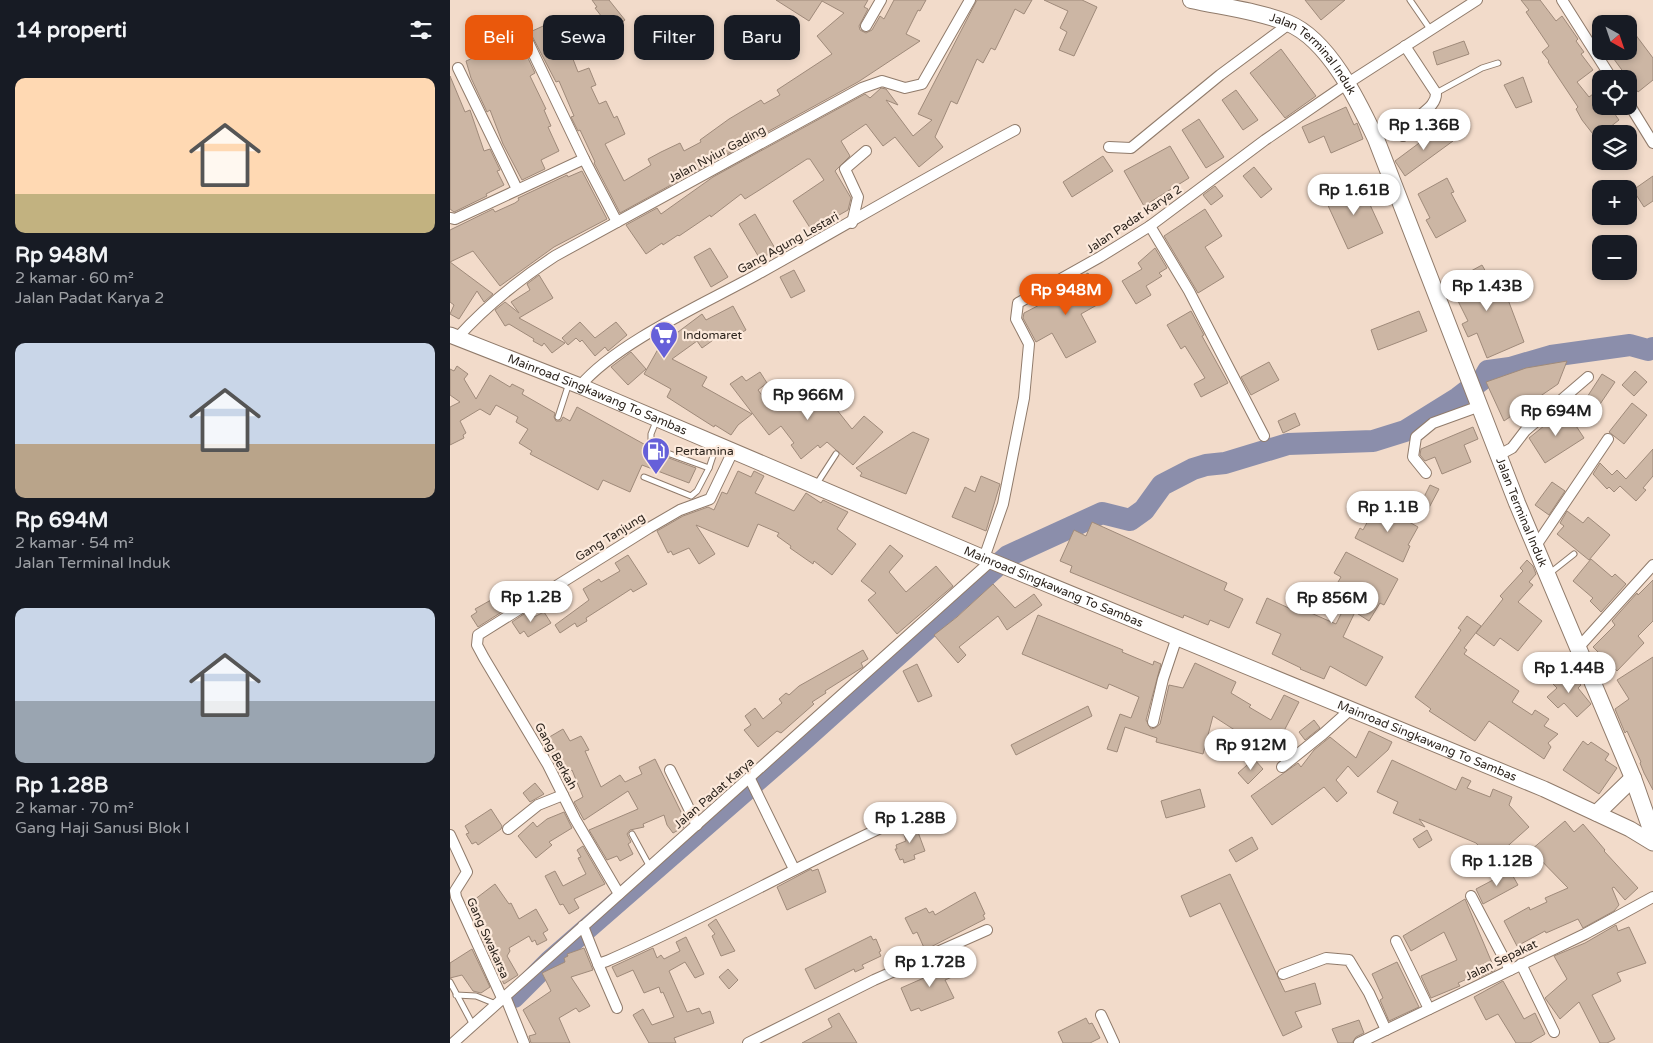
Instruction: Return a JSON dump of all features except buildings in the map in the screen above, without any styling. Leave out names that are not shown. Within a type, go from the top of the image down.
[{"type":"highway","name":"Jalan Terminal Induk","points":[[1192,0],[1289,24],[1306,35],[1326,54],[1348,83],[1376,139],[1547,575],[1633,778],[1649,806],[1653,834]]},
{"type":"highway","points":[[1597,813],[1633,778]]},
{"type":"main road","name":"Mainroad Singkawang To Sambas","points":[[453,337],[574,384],[1006,567],[1351,708],[1597,813],[1653,843]]},
{"type":"street","points":[[866,26],[881,0]]},
{"type":"street","name":"Jalan Nyiur Gading","points":[[453,337],[532,271],[872,83],[882,81],[912,88],[922,84],[970,0]]},
{"type":"street","name":"Jalan Padat Karya 2","points":[[988,559],[1003,504],[1024,398],[1029,344],[1016,319],[1018,303],[1100,257],[1150,226],[1348,83],[1478,0]]},
{"type":"street","points":[[1562,0],[1606,70]]},
{"type":"street","points":[[1109,147],[1124,149],[1135,145],[1220,75],[1289,24]]},
{"type":"street","points":[[1403,136],[1407,126],[1433,105],[1436,94],[1404,46]]},
{"type":"street","points":[[533,52],[584,159],[618,222]]},
{"type":"street","points":[[458,68],[517,189]]},
{"type":"street","points":[[1636,115],[1653,143]]},
{"type":"street","name":"Gang Agung Lestari","points":[[574,384],[645,336],[852,223],[950,164],[1015,130]]},
{"type":"street","points":[[852,223],[858,197],[845,168],[866,152]]},
{"type":"street","points":[[450,218],[455,219],[584,159]]},
{"type":"street","points":[[1150,226],[1189,291],[1264,436]]},
{"type":"street","points":[[1499,455],[1512,448],[1525,431],[1588,377]]},
{"type":"street","points":[[1426,473],[1413,457],[1416,437],[1433,423],[1479,404]]},
{"type":"street","points":[[1536,547],[1608,438]]},
{"type":"street","name":"Gang Tanjung","points":[[482,632],[649,528],[680,510],[710,499],[734,451]]},
{"type":"street","name":"Jalan Padat Karya","points":[[458,1041],[472,1025],[502,999],[585,931],[619,894],[750,779],[988,559]]},
{"type":"street","points":[[1578,648],[1653,564]]},
{"type":"street","name":"Gang Berkah","points":[[482,632],[478,635],[477,645],[548,765],[619,894]]},
{"type":"street","points":[[1153,722],[1163,679],[1177,636]]},
{"type":"street","points":[[1282,767],[1323,734],[1351,708]]},
{"type":"street","points":[[670,770],[697,825]]},
{"type":"street","points":[[750,779],[794,869]]},
{"type":"street","points":[[508,829],[538,805],[563,795]]},
{"type":"street","points":[[598,964],[724,907],[794,869],[907,816]]},
{"type":"street","name":"Gang Swakarsa","points":[[450,835],[467,872],[453,893],[502,999],[511,1010],[524,1043]]},
{"type":"street","points":[[1471,896],[1510,970]]},
{"type":"street","name":"Jalan Sepakat","points":[[1359,1043],[1585,934],[1653,897]]},
{"type":"street","points":[[748,1043],[874,980],[987,930]]},
{"type":"street","points":[[585,931],[617,1008]]},
{"type":"street","points":[[1396,940],[1429,1009]]},
{"type":"street","points":[[1283,974],[1326,958],[1349,960],[1369,993],[1386,1030]]},
{"type":"street","points":[[1521,964],[1554,1032]]},
{"type":"street","points":[[1100,1015],[1114,1043]]},
{"type":"lane","points":[[1410,0],[1430,29]]},
{"type":"lane","points":[[1436,94],[1482,68],[1498,64]]},
{"type":"lane","points":[[558,417],[574,384]]},
{"type":"lane","points":[[657,419],[651,434],[651,441],[654,447],[709,468]]},
{"type":"lane","points":[[644,477],[691,496],[697,491],[709,468],[717,445]]},
{"type":"lane","points":[[816,486],[836,454]]},
{"type":"lane","points":[[1547,575],[1574,554]]},
{"type":"lane","points":[[632,834],[650,867]]},
{"type":"lane","points":[[450,982],[472,1025]]},
{"type":"lane","points":[[456,995],[502,999]]},
{"type":"waterway","points":[[514,997],[550,961],[800,743],[1008,556],[1102,513],[1130,520],[1144,510],[1162,485],[1193,469],[1206,465],[1225,463],[1288,444],[1373,441],[1405,431],[1458,398],[1484,378],[1488,371],[1510,368],[1551,356],[1630,345],[1648,350],[1653,348]]},
{"type":"place","name":"Indomaret","points":[[664,359]]},
{"type":"place","name":"Pertamina","points":[[656,475]]}]
